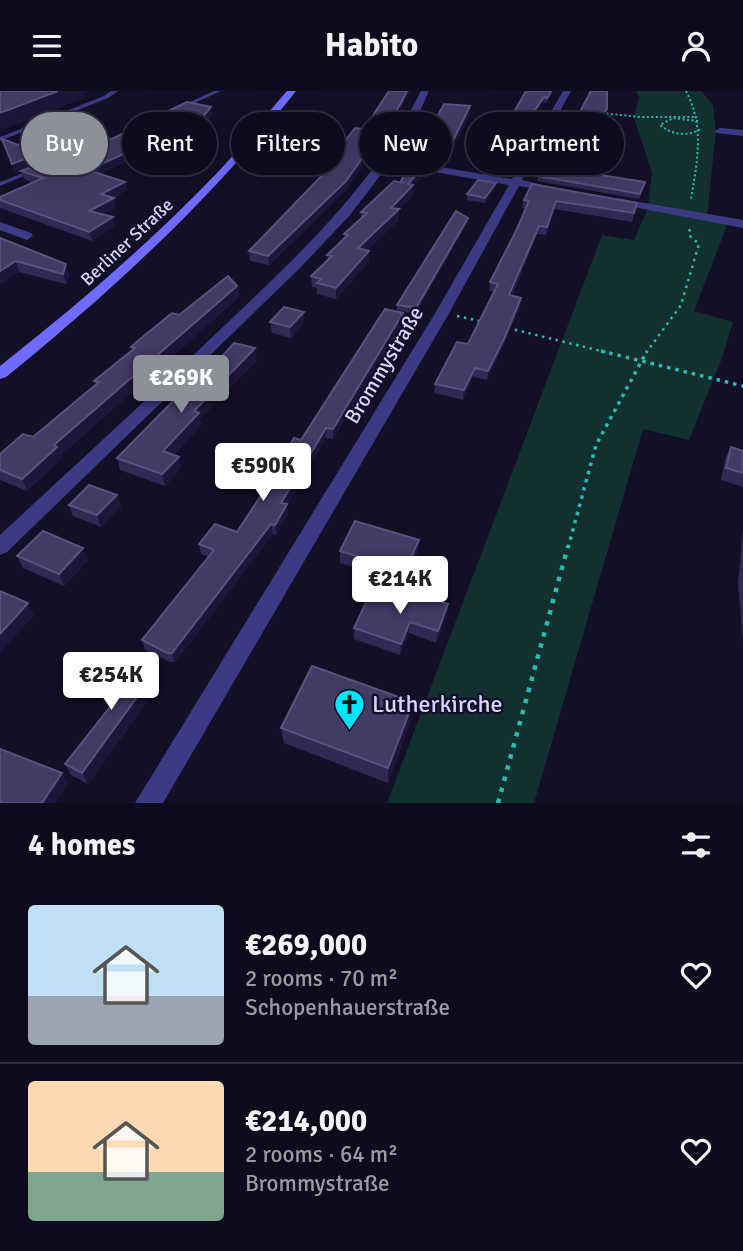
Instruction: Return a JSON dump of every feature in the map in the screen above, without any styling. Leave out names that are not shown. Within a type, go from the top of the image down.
[{"type":"main road","name":"Berliner Straße","points":[[0,374],[102,290],[182,215],[236,158],[292,91]]},
{"type":"street","points":[[414,112],[425,91]]},
{"type":"street","name":"Brommystraße","points":[[148,803],[441,315],[567,91]]},
{"type":"street","points":[[720,131],[743,133]]},
{"type":"street","points":[[452,172],[563,191]]},
{"type":"street","points":[[0,547],[266,294],[331,227],[376,175]]},
{"type":"street","points":[[601,198],[743,224]]},
{"type":"street","points":[[0,226],[27,236]]},
{"type":"lane","points":[[0,139],[115,91]]},
{"type":"lane","points":[[171,112],[218,91]]},
{"type":"lane","points":[[0,184],[22,175]]},
{"type":"path","points":[[686,91],[696,106],[701,129],[690,209]]},
{"type":"path","points":[[592,111],[640,117],[681,114],[697,117]]},
{"type":"path","points":[[698,121],[673,118],[660,125],[670,132],[680,134],[695,134],[701,129]]},
{"type":"path","points":[[498,803],[596,445],[640,361],[681,305],[699,244],[689,235],[690,223]]},
{"type":"path","points":[[441,315],[457,316],[743,386]]},
{"type":"green space","points":[[636,91],[701,91],[713,105],[716,131],[707,217],[728,223],[694,311],[733,322],[722,358],[689,440],[643,429],[534,803],[387,803],[602,235],[634,240],[648,208],[652,173],[634,118],[639,98]]},
{"type":"building","points":[[0,91],[58,91],[0,113]]},
{"type":"building","points":[[389,91],[407,91],[395,112],[375,112]]},
{"type":"building","points":[[526,91],[551,91],[534,112],[514,112]]},
{"type":"building","points":[[591,91],[607,91],[607,109],[604,112],[580,112]]},
{"type":"building","points":[[187,102],[211,107],[207,112],[166,112]]},
{"type":"building","points":[[444,104],[470,106],[452,143],[452,112],[440,112]]},
{"type":"building","points":[[355,128],[359,128],[359,163],[346,181],[268,256],[249,251],[322,175],[345,175],[345,141]]},
{"type":"building","points":[[122,134],[122,155],[108,161],[108,141]]},
{"type":"building","points":[[2,139],[21,146],[21,161],[12,164]]},
{"type":"building","points":[[34,175],[103,175],[125,182],[101,194],[114,198],[89,211],[113,217],[89,232],[0,200],[0,197],[43,178]]},
{"type":"building","points":[[404,175],[416,175],[408,184],[413,185],[391,208],[399,209],[358,248],[369,251],[336,288],[317,283],[321,279],[311,276],[332,256],[327,255],[348,235],[344,234],[367,213],[361,212],[394,181],[404,183],[401,181]]},
{"type":"building","points":[[601,175],[645,182],[640,194],[538,176]]},
{"type":"building","points":[[478,180],[496,183],[485,198],[467,194]]},
{"type":"building","points":[[532,184],[637,203],[634,213],[556,201],[547,227],[539,226],[509,295],[521,298],[488,371],[475,368],[464,390],[435,384],[457,342],[468,344],[498,284],[490,282],[529,201],[524,200]]},
{"type":"building","points":[[456,211],[468,218],[416,308],[397,305]]},
{"type":"building","points":[[0,238],[66,264],[63,274],[16,261],[0,271]]},
{"type":"building","points":[[228,276],[237,286],[54,445],[57,447],[22,479],[0,470],[0,454],[23,434],[33,437],[99,382],[94,381],[135,348],[131,347],[145,335],[172,313],[179,315]]},
{"type":"building","points":[[284,307],[304,312],[290,327],[270,322]]},
{"type":"building","points":[[385,309],[403,313],[333,429],[326,428],[281,503],[287,504],[275,525],[271,524],[172,653],[142,640],[214,550],[199,544],[215,524],[237,532],[273,477],[270,477],[294,438],[301,440]]},
{"type":"building","points":[[234,343],[255,348],[194,411],[199,413],[163,451],[179,457],[162,474],[117,458],[180,394],[207,369],[210,370]]},
{"type":"building","points":[[731,447],[743,451],[743,473],[726,468]]},
{"type":"building","points":[[89,485],[117,495],[97,515],[69,505]]},
{"type":"building","points":[[355,521],[419,540],[405,571],[340,551]]},
{"type":"building","points":[[43,531],[83,548],[59,574],[17,556]]},
{"type":"building","points":[[0,591],[28,603],[0,634]]},
{"type":"building","points":[[410,592],[448,604],[438,631],[410,622],[401,644],[354,628],[370,594],[404,605]]},
{"type":"building","points":[[120,662],[153,675],[82,773],[65,764],[117,698],[99,690]]},
{"type":"building","name":"Lutherkirche","points":[[312,666],[413,702],[388,768],[281,728]]},
{"type":"building","points":[[0,749],[62,773],[42,803],[0,803]]},
{"type":"place","name":"Lutherkirche","points":[[349,731]]}]
